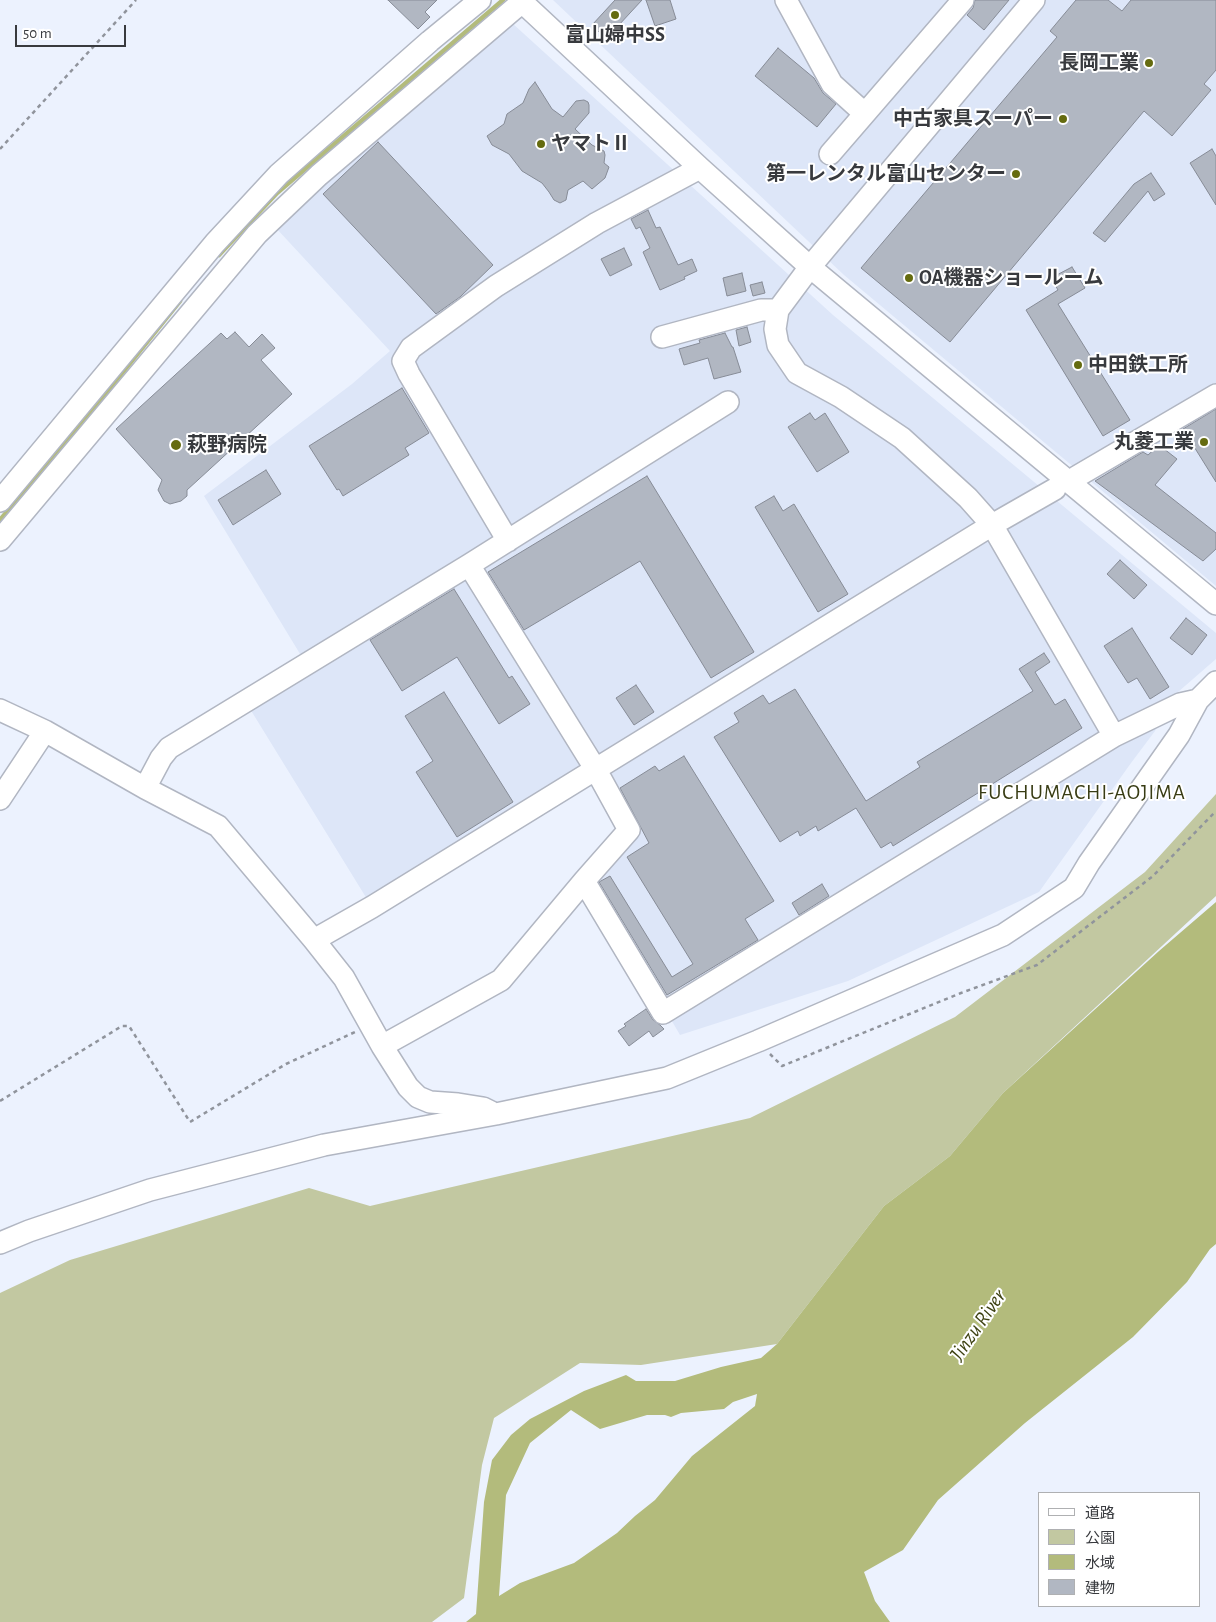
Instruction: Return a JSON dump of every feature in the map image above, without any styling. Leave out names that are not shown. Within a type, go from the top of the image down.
[{"type":"street","points":[[0,501],[215,243],[278,174],[423,47],[480,0]]},
{"type":"street","points":[[786,0],[832,84],[864,113]]},
{"type":"street","points":[[830,154],[963,0]]},
{"type":"street","points":[[1034,0],[810,267],[778,310],[775,329],[778,344],[797,373],[841,397],[902,438],[968,498],[992,526],[1114,736]]},
{"type":"street","points":[[0,540],[258,234],[320,175],[521,1],[700,168],[810,267],[1216,604]]},
{"type":"street","points":[[508,541],[403,361],[411,348],[496,286],[597,223],[700,168]]},
{"type":"street","points":[[662,337],[761,310],[778,310]]},
{"type":"street","points":[[1076,477],[1216,395]]},
{"type":"street","points":[[145,788],[161,758],[169,748],[508,541],[728,402]]},
{"type":"street","points":[[314,940],[372,907],[1055,489]]},
{"type":"street","points":[[382,1046],[501,980],[629,830],[596,770],[469,565]]},
{"type":"street","points":[[0,1243],[29,1231],[150,1190],[324,1145],[496,1114],[667,1078],[758,1041],[1003,935],[1074,888],[1089,863],[1179,735],[1198,700],[1216,682]]},
{"type":"street","points":[[584,882],[664,1013],[1114,736],[1180,704],[1198,700]]},
{"type":"street","points":[[0,710],[45,731],[145,788],[218,826],[344,978],[382,1046],[408,1087],[418,1097],[430,1102],[483,1108],[496,1114]]},
{"type":"street","points":[[0,799],[45,731]]},
{"type":"path","points":[[0,149],[136,0]]},
{"type":"path","points":[[758,1041],[782,1066],[961,993],[1037,965],[1153,876],[1216,810]]},
{"type":"path","points":[[0,1101],[122,1026],[129,1026],[190,1122],[286,1064],[370,1025]]},
{"type":"shaded area","points":[[553,0],[1216,0],[1216,586],[844,275]]},
{"type":"shaded area","points":[[512,23],[833,315],[1216,633],[1216,659],[1170,699],[1155,731],[1039,892],[848,981],[680,1035],[591,882],[633,832],[594,758],[367,899],[247,704],[308,667],[204,496],[352,384],[390,351],[276,228],[392,125]]},
{"type":"green space","points":[[1216,794],[1216,896],[1003,1093],[950,1156],[884,1206],[777,1344],[641,1365],[580,1363],[494,1418],[482,1465],[464,1598],[432,1622],[0,1622],[0,1293],[70,1260],[309,1188],[370,1206],[750,1118],[955,1017],[1145,872]]},
{"type":"water","name":"Jinzu River","points":[[1216,902],[1216,1244],[1210,1249],[1187,1282],[1133,1337],[1025,1423],[938,1500],[903,1550],[864,1572],[875,1601],[890,1622],[466,1622],[476,1614],[484,1502],[492,1460],[511,1435],[530,1419],[584,1391],[626,1375],[636,1381],[675,1381],[721,1367],[761,1358],[777,1344],[884,1206],[950,1156],[1003,1093],[1159,951]],"holes":[[[757,1394],[755,1406],[692,1456],[655,1500],[617,1533],[574,1563],[520,1583],[499,1596],[506,1495],[530,1443],[571,1410],[600,1429],[647,1415],[671,1417],[681,1413],[724,1409],[733,1402]]]},
{"type":"building","points":[[388,0],[437,0],[425,12],[430,17],[418,29]]},
{"type":"building","name":"富山婦中SS","points":[[615,0],[642,0],[606,39],[592,25]]},
{"type":"building","points":[[646,0],[670,0],[676,19],[655,26]]},
{"type":"building","points":[[975,0],[1009,0],[984,30],[967,15],[973,8]]},
{"type":"building","points":[[1076,0],[1108,0],[1122,11],[1131,0],[1216,0],[1216,70],[1204,84],[1211,90],[1172,136],[1144,111],[950,342],[861,268],[1057,37],[1050,31]]},
{"type":"building","points":[[778,48],[814,78],[823,93],[836,104],[817,127],[755,76]]},
{"type":"building","name":"ヤマトⅡ","points":[[535,82],[552,109],[563,117],[576,101],[584,100],[588,102],[589,113],[575,129],[592,145],[604,151],[604,163],[609,167],[605,178],[592,189],[583,181],[568,190],[566,200],[560,203],[554,200],[542,183],[522,171],[509,154],[492,145],[487,136],[504,124],[507,114],[523,103],[529,89]]},
{"type":"building","points":[[378,142],[493,265],[460,297],[436,314],[323,194]]},
{"type":"building","points":[[1212,149],[1216,156],[1216,205],[1190,163]]},
{"type":"building","points":[[1151,173],[1165,194],[1154,201],[1148,191],[1105,242],[1093,233],[1134,184]]},
{"type":"building","points":[[648,210],[656,228],[660,227],[678,265],[692,259],[697,271],[684,277],[685,279],[660,290],[643,252],[650,248],[640,227],[636,229],[631,219]]},
{"type":"building","points":[[624,248],[632,265],[610,276],[601,259]]},
{"type":"building","name":"中田鉄工所","points":[[1072,267],[1085,288],[1058,304],[1130,420],[1103,436],[1026,310],[1058,290],[1051,278]]},
{"type":"building","points":[[742,273],[746,291],[727,296],[723,278]]},
{"type":"building","points":[[762,282],[765,293],[753,296],[750,285]]},
{"type":"building","points":[[747,327],[751,342],[739,346],[736,330]]},
{"type":"building","points":[[235,332],[249,347],[262,334],[275,348],[261,360],[292,394],[187,490],[187,496],[181,501],[170,504],[164,501],[158,490],[162,480],[116,429],[221,333],[227,339]]},
{"type":"building","points":[[725,333],[733,347],[741,372],[714,379],[708,358],[684,365],[679,349],[700,343],[699,340]]},
{"type":"building","points":[[402,388],[429,433],[405,448],[409,455],[343,496],[339,489],[337,490],[309,446]]},
{"type":"building","name":"丸菱工業","points":[[1216,409],[1216,482],[1183,429]]},
{"type":"building","points":[[810,413],[815,420],[825,413],[849,452],[817,472],[788,427]]},
{"type":"building","points":[[1159,445],[1177,459],[1155,485],[1216,533],[1216,549],[1203,561],[1095,481],[1143,452],[1148,455]]},
{"type":"building","points":[[266,470],[281,494],[233,525],[218,500]]},
{"type":"building","points":[[647,476],[754,652],[711,678],[640,561],[524,630],[488,572]]},
{"type":"building","points":[[774,496],[783,511],[794,504],[848,594],[818,612],[755,507]]},
{"type":"building","points":[[1120,560],[1147,585],[1134,599],[1107,574]]},
{"type":"building","points":[[454,589],[509,678],[512,676],[530,704],[499,724],[457,657],[402,691],[370,640]]},
{"type":"building","points":[[1186,618],[1207,635],[1192,655],[1170,638]]},
{"type":"building","points":[[1132,628],[1169,687],[1150,699],[1137,678],[1128,683],[1104,646]]},
{"type":"building","points":[[1044,653],[1050,662],[1035,672],[1055,705],[1065,699],[1082,728],[893,846],[891,842],[881,848],[856,808],[818,831],[816,826],[800,836],[798,831],[780,842],[714,737],[739,722],[734,713],[763,695],[769,704],[795,689],[866,801],[920,767],[917,762],[1033,691],[1019,669]]},
{"type":"building","points":[[636,685],[654,712],[634,725],[616,698]]},
{"type":"building","points":[[444,692],[513,802],[457,837],[416,772],[433,761],[405,716]]},
{"type":"building","points":[[684,756],[774,901],[745,919],[758,940],[667,995],[599,882],[610,876],[672,977],[693,964],[627,857],[649,843],[620,788],[655,766],[659,771]]},
{"type":"building","points":[[822,884],[829,896],[799,915],[792,903]]},
{"type":"building","points":[[646,1009],[653,1020],[664,1029],[653,1037],[649,1031],[629,1046],[618,1031],[626,1026],[624,1024]]},
{"type":"waterway","points":[[219,255],[277,193],[503,0]]},
{"type":"waterway","points":[[0,520],[180,301]]},
{"type":"place","name":"富山婦中SS","points":[[615,15]]},
{"type":"place","name":"長岡工業","points":[[1149,63]]},
{"type":"place","name":"中古家具スーパー","points":[[1063,119]]},
{"type":"place","name":"ヤマトⅡ","points":[[541,144]]},
{"type":"place","name":"第一レンタル富山センター","points":[[1016,174]]},
{"type":"place","name":"OA機器ショールーム","points":[[909,278]]},
{"type":"place","name":"中田鉄工所","points":[[1078,365]]},
{"type":"place","name":"丸菱工業","points":[[1204,442]]},
{"type":"place","name":"萩野病院","points":[[176,445]]},
{"type":"district","name":"FUCHUMACHI-AOJIMA","points":[[1082,793]]}]
